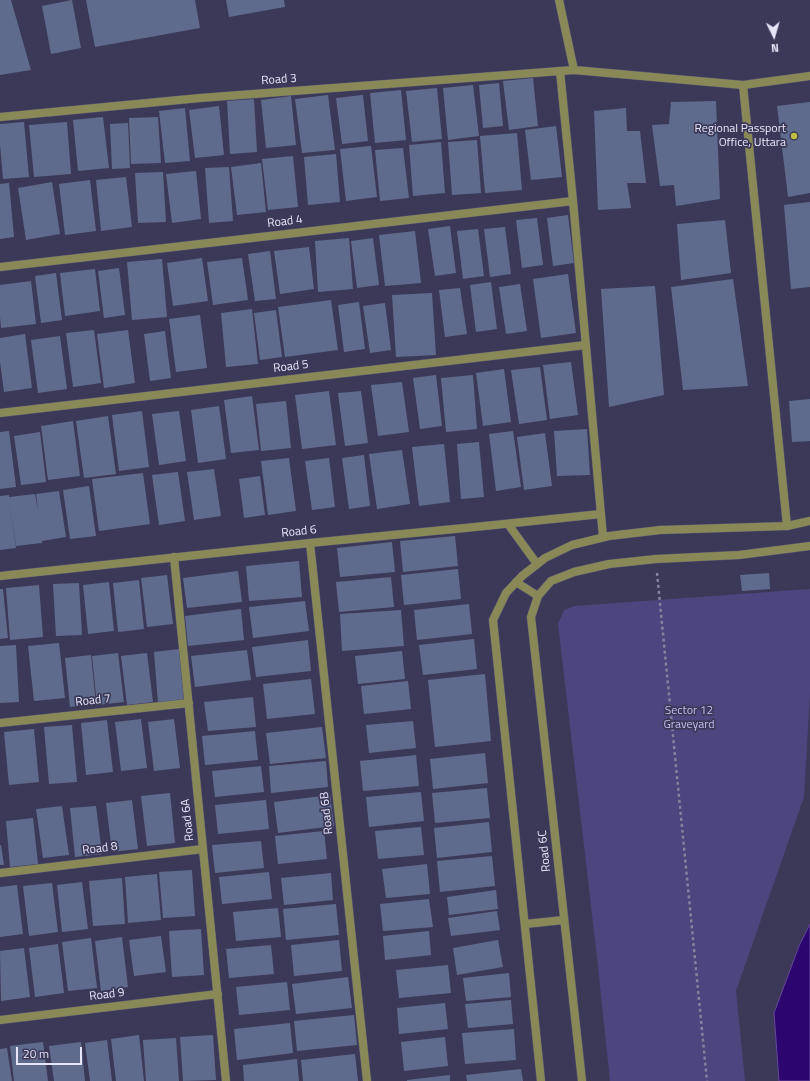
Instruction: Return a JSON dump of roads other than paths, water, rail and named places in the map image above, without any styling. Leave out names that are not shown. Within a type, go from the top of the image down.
[{"type":"street","points":[[559,0],[574,70]]},
{"type":"street","name":"Road 3","points":[[0,117],[200,98],[574,70],[744,85],[810,76]]},
{"type":"street","points":[[560,71],[603,537]]},
{"type":"street","points":[[744,85],[787,526]]},
{"type":"street","name":"Road 4","points":[[0,267],[573,201]]},
{"type":"street","name":"Road 5","points":[[0,413],[586,345]]},
{"type":"street","name":"Road 6","points":[[0,576],[601,514]]},
{"type":"street","points":[[541,1081],[493,620],[506,593],[522,576],[545,558],[572,545],[603,537],[660,530],[787,526],[810,521]]},
{"type":"street","points":[[508,524],[537,564]]},
{"type":"street","name":"Road 6B","points":[[310,543],[367,1081]]},
{"type":"street","points":[[516,582],[538,596],[551,581],[574,572],[609,564],[656,559],[739,555],[810,546]]},
{"type":"street","name":"Road 6A","points":[[174,557],[226,1081]]},
{"type":"street","name":"Road 6C","points":[[538,596],[531,618],[582,1081]]},
{"type":"street","name":"Road 7","points":[[0,723],[189,704]]},
{"type":"street","name":"Road 8","points":[[0,873],[203,849]]},
{"type":"street","points":[[524,924],[564,920]]},
{"type":"street","name":"Road 9","points":[[0,1020],[218,994]]},
{"type":"place","name":"Regional Passport Office, Uttara","points":[[794,136]]},
{"type":"park label","name":"Sector 12 Graveyard","points":[[689,718]]}]
